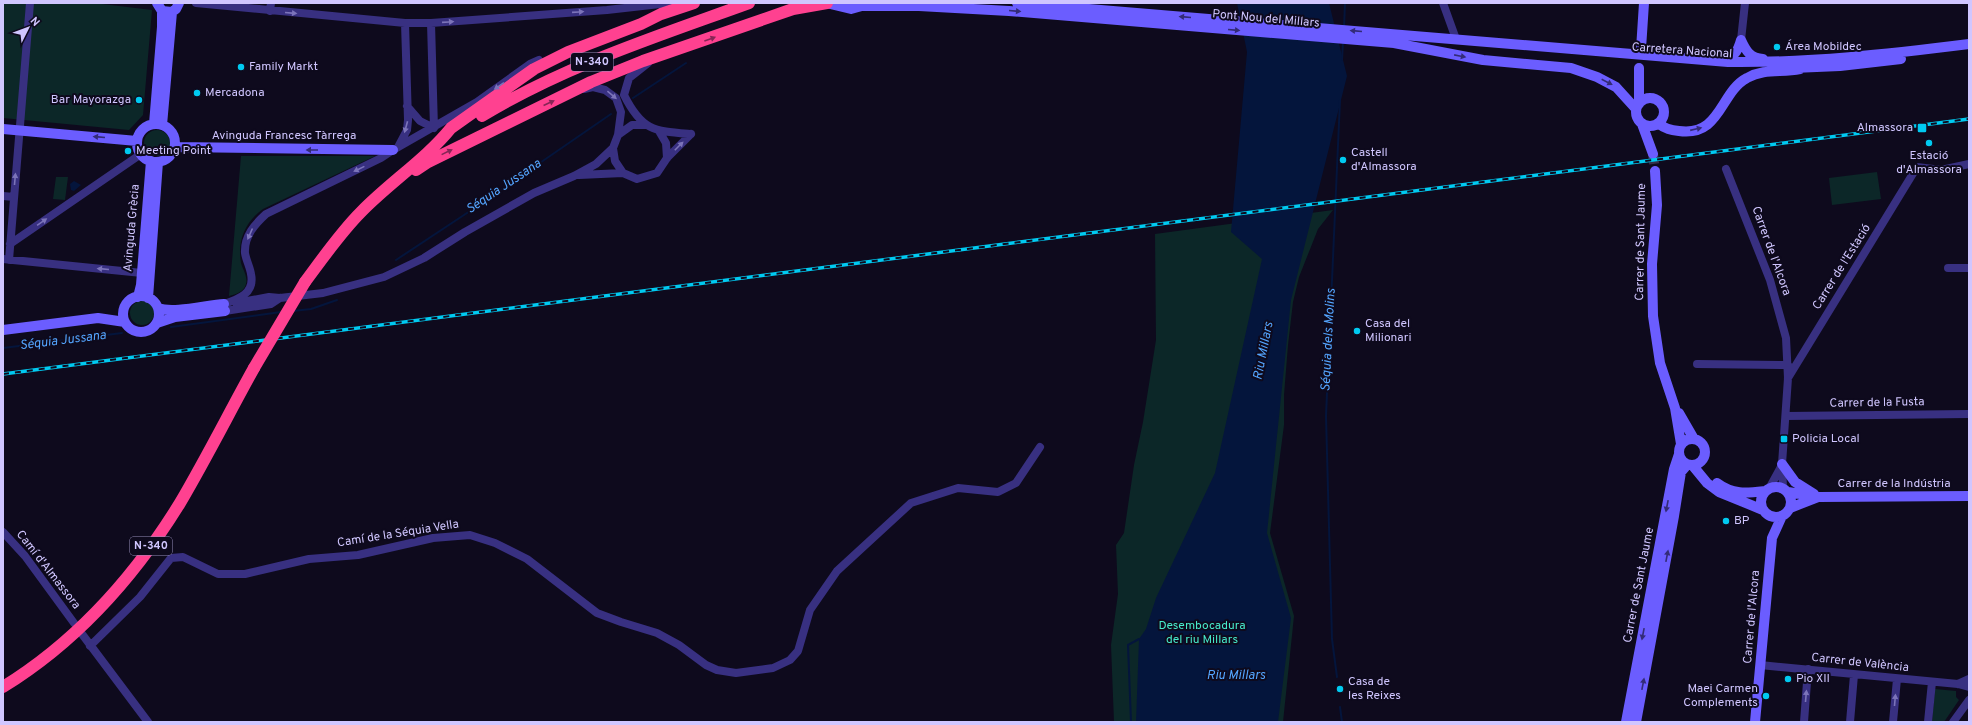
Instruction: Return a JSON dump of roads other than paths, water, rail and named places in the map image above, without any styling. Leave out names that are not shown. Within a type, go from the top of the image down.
[{"type":"highway","points":[[443,139],[451,128],[534,69],[568,52],[641,24],[661,14],[694,3]]},
{"type":"highway","name":"N-340","points":[[3,687],[66,642],[110,597],[147,551],[180,503],[254,368],[305,282],[336,240],[361,212],[400,175],[443,139],[514,96],[564,73],[749,3]]},
{"type":"highway","points":[[400,175],[413,172],[442,155],[598,79],[793,9],[827,3]]},
{"type":"main road","points":[[827,3],[851,9],[868,5],[919,6],[1111,15]]},
{"type":"main road","points":[[1017,3],[1111,15]]},
{"type":"main road","points":[[1641,49],[1644,3]]},
{"type":"main road","points":[[158,124],[162,28],[172,6]]},
{"type":"main road","name":"Pont Nou del Millars","points":[[1111,15],[1394,39]]},
{"type":"main road","points":[[1394,39],[1483,60],[1571,68],[1597,77],[1616,87],[1638,106]]},
{"type":"main road","name":"Carretera Nacional","points":[[1394,39],[1456,39],[1700,60],[1806,64],[1969,44]]},
{"type":"main road","name":"Carretera Nacional","points":[[1394,39],[1411,43],[1678,64],[1870,63],[1969,51]]},
{"type":"main road","points":[[1700,60],[1732,57],[1739,48],[1741,40]]},
{"type":"main road","points":[[1741,40],[1746,50],[1756,58],[1793,59],[1806,64]]},
{"type":"main road","points":[[1642,124],[1649,127],[1658,125],[1664,128],[1685,132],[1704,127],[1716,117],[1732,92],[1745,79],[1761,71],[1793,71],[1806,64]]},
{"type":"main road","points":[[1638,106],[1645,99],[1652,98],[1660,101],[1665,109],[1664,118],[1658,125],[1653,152],[1642,124],[1638,120],[1638,106],[1639,68]]},
{"type":"main road","points":[[1639,82],[1652,98]]},
{"type":"main road","points":[[158,124],[171,131],[175,142],[175,147],[169,157],[155,161],[141,154],[138,141],[143,129],[158,124]]},
{"type":"main road","points":[[3,129],[138,141]]},
{"type":"main road","name":"Avinguda Francesc Tàrrega","points":[[175,147],[395,148]]},
{"type":"main road","name":"Avinguda Grècia","points":[[143,297],[142,273],[155,161]]},
{"type":"main road","name":"Avinguda Grècia","points":[[143,297],[155,161]]},
{"type":"main road","name":"Carrer de Sant Jaume","points":[[1626,722],[1674,469],[1680,449],[1675,408],[1660,363],[1653,316],[1652,264],[1657,205],[1655,170]]},
{"type":"main road","points":[[3,330],[98,318],[125,308],[130,301],[143,297],[152,300],[158,308],[159,313],[157,322]]},
{"type":"main road","points":[[158,308],[163,310],[224,307]]},
{"type":"main road","points":[[98,318],[125,322],[133,330],[144,332],[149,330],[157,322],[224,307]]},
{"type":"main road","points":[[125,308],[125,322]]},
{"type":"main road","name":"Carrer de Sant Jaume","points":[[1675,408],[1694,439]]},
{"type":"main road","points":[[1694,439],[1704,446],[1704,468],[1711,478],[1723,488],[1742,494],[1776,486],[1785,490],[1791,501],[1790,508],[1782,516],[1767,516],[1719,492],[1707,483],[1690,465],[1680,459],[1680,449],[1687,440],[1694,439]]},
{"type":"main road","points":[[1690,465],[1700,464],[1705,458]]},
{"type":"main road","points":[[1782,464],[1795,482],[1819,497]]},
{"type":"main road","name":"Carrer de Sant Jaume","points":[[1636,722],[1681,472],[1690,465]]},
{"type":"main road","points":[[1767,489],[1760,500],[1767,516],[1772,538]]},
{"type":"main road","name":"Carrer de la Indústria","points":[[1785,490],[1819,497],[1969,496]]},
{"type":"main road","name":"Carrer de la Indústria","points":[[1790,508],[1819,497]]},
{"type":"main road","name":"Carrer de l'Alcora","points":[[1755,722],[1772,538],[1782,516]]},
{"type":"street","points":[[30,3],[10,244],[6,260],[142,273]]},
{"type":"street","points":[[196,3],[271,7],[405,23],[431,23],[607,10],[669,3]]},
{"type":"street","points":[[1444,3],[1456,39]]},
{"type":"street","points":[[1741,40],[1745,3]]},
{"type":"street","points":[[224,307],[241,298],[247,293],[252,284],[252,275],[245,252],[247,238],[255,224],[266,214],[382,158],[395,148],[434,128],[476,102],[530,64],[588,39],[661,14]]},
{"type":"street","points":[[395,148],[407,130],[405,23]]},
{"type":"street","points":[[431,23],[434,128]]},
{"type":"street","points":[[574,176],[600,173],[623,173],[637,179],[657,173],[667,158],[691,134],[659,131],[646,125],[630,107],[624,96],[629,78],[644,65],[673,52]]},
{"type":"street","points":[[576,91],[593,87],[605,90],[616,98],[621,112],[618,135],[613,148],[614,161],[623,173]]},
{"type":"street","points":[[407,106],[420,121],[434,128]]},
{"type":"street","points":[[618,135],[632,125],[646,125]]},
{"type":"street","points":[[659,131],[666,143],[667,158]]},
{"type":"street","points":[[224,307],[271,304],[280,298],[323,293],[384,277],[424,258],[465,232],[528,196],[574,176],[596,164],[613,148]]},
{"type":"street","points":[[10,244],[141,154]]},
{"type":"street","name":"Carrer de l'Estació","points":[[1788,378],[1917,167],[1941,170],[1969,164]]},
{"type":"street","name":"Carrer de l'Alcora","points":[[1726,169],[1770,280],[1786,338],[1788,378],[1782,464],[1785,490]]},
{"type":"street","points":[[3,196],[14,197]]},
{"type":"street","points":[[1948,268],[1969,268]]},
{"type":"street","points":[[1697,364],[1788,365]]},
{"type":"street","name":"Carrer de la Fusta","points":[[1786,416],[1969,414]]},
{"type":"street","name":"Camí de la Séquia Vella","points":[[90,646],[140,597],[171,558],[183,557],[218,574],[245,574],[309,559],[358,555],[433,538],[470,535],[495,543],[527,559],[597,613],[657,634],[679,645],[706,665],[717,670],[736,673],[773,668],[790,660],[798,651],[810,610],[837,571],[864,545],[889,525],[911,503],[958,488],[998,492],[1016,483],[1040,446]]},
{"type":"street","name":"Carrer de l'Alcora","points":[[1767,489],[1782,464]]},
{"type":"street","name":"Camí d'Almassora","points":[[3,532],[25,556],[74,623]]},
{"type":"street","points":[[82,634],[148,722]]},
{"type":"street","name":"Carrer de València","points":[[1760,665],[1958,684],[1969,687]]},
{"type":"street","points":[[1804,722],[1808,669]]},
{"type":"street","points":[[1850,722],[1854,675]]},
{"type":"street","points":[[1893,722],[1897,679]]},
{"type":"street","name":"Carrer de València","points":[[1958,684],[1969,679]]},
{"type":"street","points":[[1928,722],[1932,682]]},
{"type":"street","points":[[1953,722],[1969,700]]},
{"type":"water","name":"Riu Millars","points":[[1237,3],[1329,3],[1347,76],[1291,300],[1267,533],[1291,618],[1278,722],[1136,722],[1139,639],[1146,629],[1156,598],[1215,473],[1262,259],[1231,232],[1247,52]]},
{"type":"water","points":[[74,181],[81,185],[74,191],[71,190],[70,184]]},
{"type":"waterway","name":"Séquia dels Molins","points":[[1344,28],[1345,3]]},
{"type":"waterway","name":"Séquia dels Molins","points":[[1342,60],[1343,42]]},
{"type":"waterway","name":"Séquia Jussana","points":[[633,98],[686,63]]},
{"type":"waterway","name":"Séquia dels Molins","points":[[1337,677],[1332,639],[1326,416],[1340,100]]},
{"type":"waterway","name":"Séquia Jussana","points":[[396,260],[611,114]]},
{"type":"waterway","name":"Séquia Jussana","points":[[293,311],[311,309],[337,300]]},
{"type":"waterway","name":"Séquia Jussana","points":[[171,327],[281,312]]},
{"type":"waterway","name":"Séquia Jussana","points":[[3,348],[122,333]]},
{"type":"waterway","points":[[1131,722],[1128,645],[1139,639]]},
{"type":"waterway","points":[[1340,707],[1342,722]]},
{"type":"tunnel","points":[[1653,154],[1655,171]]},
{"type":"railway","points":[[3,374],[1969,119]]},
{"type":"place","name":"Área Mobildec","points":[[1777,47]]},
{"type":"place","name":"Family Markt","points":[[241,67]]},
{"type":"place","name":"Mercadona","points":[[197,93]]},
{"type":"place","name":"Bar Mayorazga","points":[[139,100]]},
{"type":"place","name":"Almassora","points":[[1922,128]]},
{"type":"place","name":"Estació d'Almassora","points":[[1929,143]]},
{"type":"place","name":"Meeting Point","points":[[128,151]]},
{"type":"place","name":"Castell d'Almassora","points":[[1343,160]]},
{"type":"place","name":"Casa del Milionari","points":[[1357,331]]},
{"type":"place","name":"Policia Local","points":[[1784,439]]},
{"type":"place","name":"BP","points":[[1726,521]]},
{"type":"place","name":"Pio XII","points":[[1788,679]]},
{"type":"place","name":"Casa de les Reixes","points":[[1340,689]]},
{"type":"place","name":"Maei Carmen Complements","points":[[1766,696]]},
{"type":"park label","name":"Desembocadura del riu Millars","points":[[1202,633]]}]
